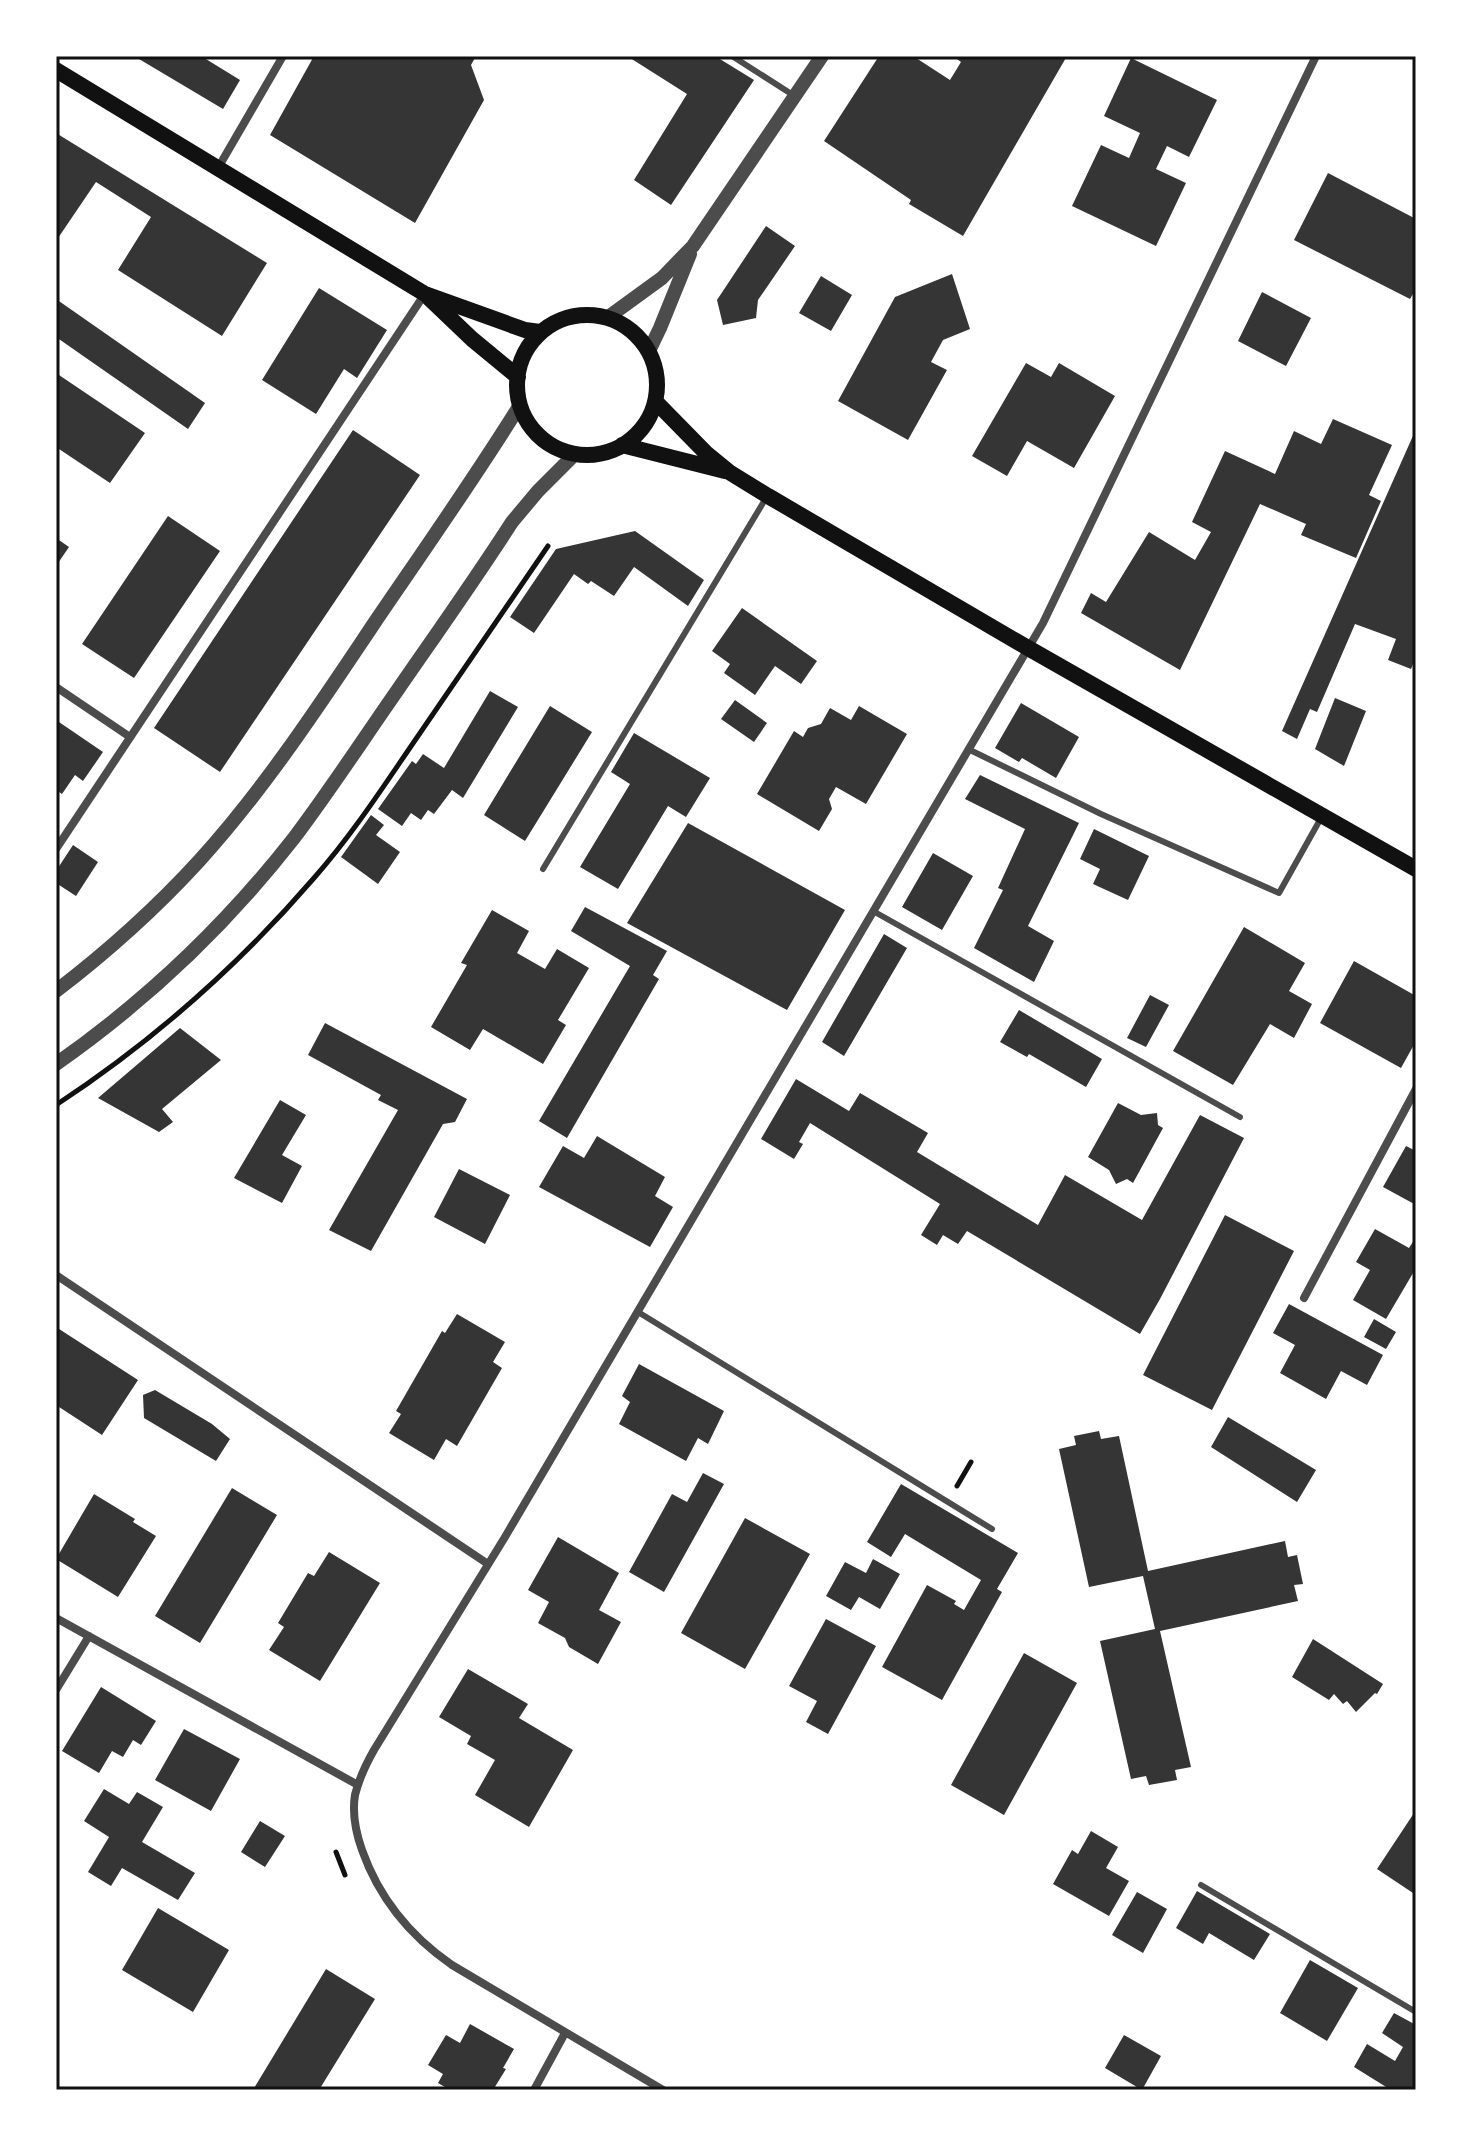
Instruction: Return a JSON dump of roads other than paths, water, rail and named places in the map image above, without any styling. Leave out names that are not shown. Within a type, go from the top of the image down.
[{"type":"main road","points":[[56,70],[425,294],[525,330],[540,332]]},
{"type":"main road","points":[[425,294],[518,377]]},
{"type":"main road","points":[[575,316],[607,318],[629,329],[649,351],[656,374],[656,402],[646,423],[622,445],[601,453],[575,454],[553,446],[541,437],[525,416],[520,405],[520,363],[528,346],[552,324],[575,316]]},
{"type":"main road","points":[[656,402],[729,472],[768,496],[1416,869]]},
{"type":"main road","points":[[622,445],[729,472]]},
{"type":"street","points":[[218,168],[283,56]]},
{"type":"street","points":[[607,318],[662,278],[693,246],[822,56]]},
{"type":"street","points":[[663,2090],[442,1958],[408,1928],[371,1873],[360,1842],[354,1807],[358,1785],[374,1750],[638,1312],[1043,623],[1316,56]]},
{"type":"street","points":[[649,351],[693,246]]},
{"type":"street","points":[[56,849],[425,294]]},
{"type":"street","points":[[56,991],[162,899],[246,805],[295,740],[520,405]]},
{"type":"street","points":[[56,1064],[107,1027],[156,985],[208,935],[257,881],[337,779],[512,522],[575,454]]},
{"type":"street","points":[[56,687],[130,737]]},
{"type":"street","points":[[1304,1298],[1416,1089]]},
{"type":"street","points":[[56,1275],[488,1564]]},
{"type":"street","points":[[56,1618],[358,1785]]},
{"type":"street","points":[[56,1690],[89,1636]]},
{"type":"street","points":[[534,2090],[565,2033]]},
{"type":"lane","points":[[732,56],[795,96]]},
{"type":"lane","points":[[543,869],[768,496]]},
{"type":"lane","points":[[968,749],[1101,814],[1279,893],[1323,815]]},
{"type":"lane","points":[[873,911],[1240,1117]]},
{"type":"lane","points":[[638,1312],[992,1529]]},
{"type":"lane","points":[[1201,1885],[1416,2012]]}]
